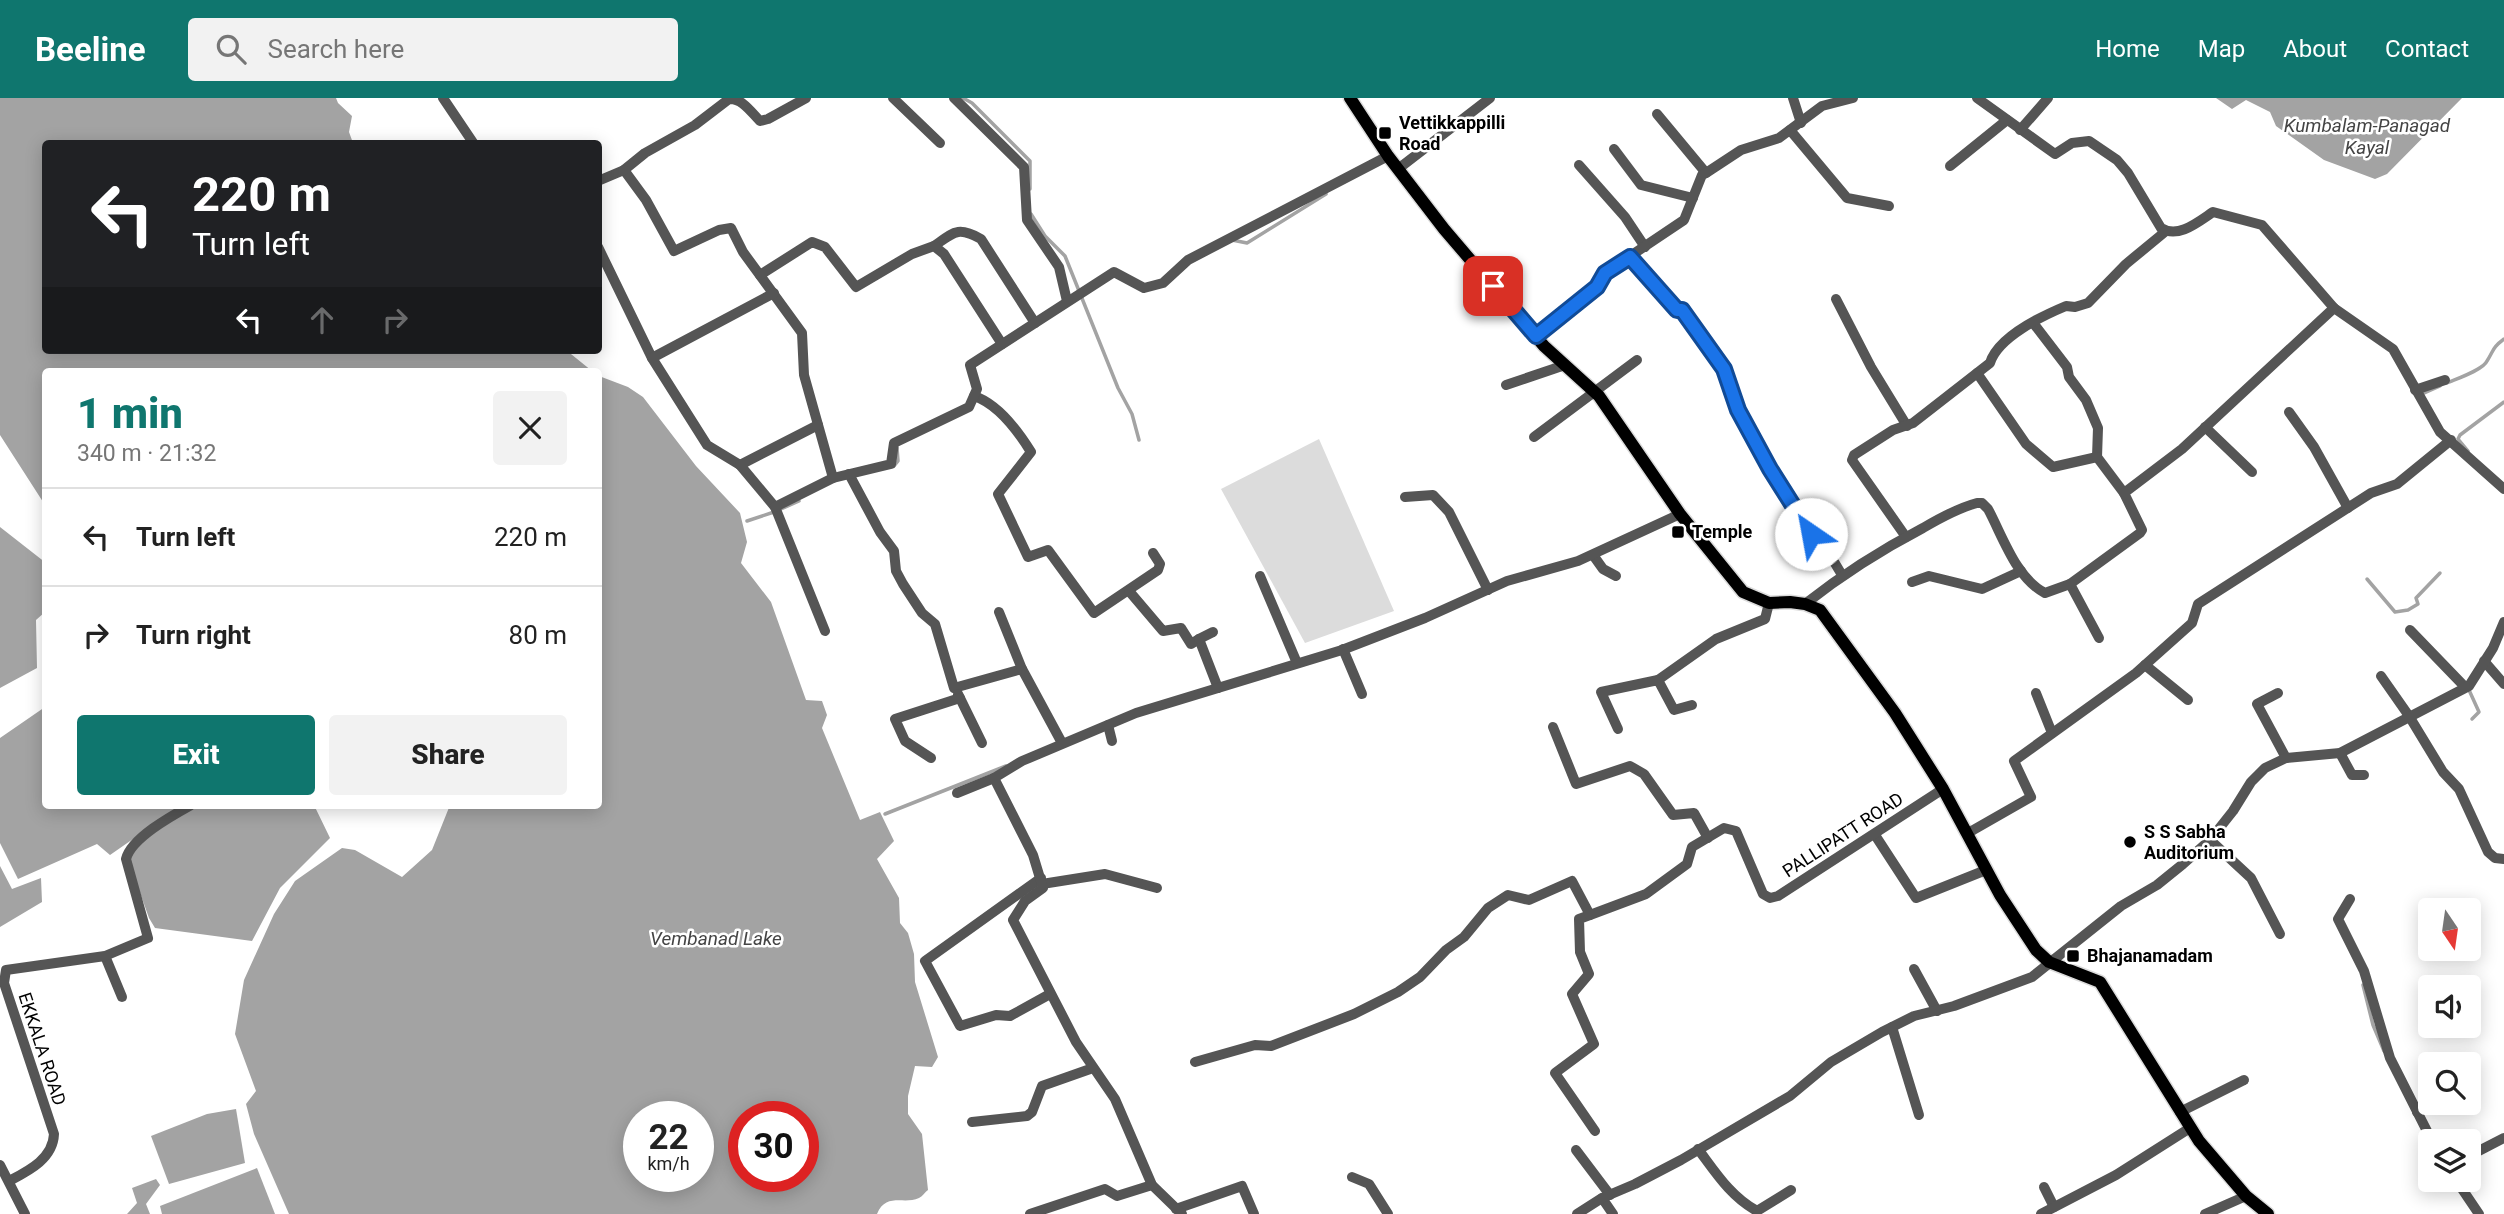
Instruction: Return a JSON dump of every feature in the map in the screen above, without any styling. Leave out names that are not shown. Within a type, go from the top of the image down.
[{"type":"main road","points":[[1350,98],[1388,156],[1444,229],[1536,336],[1599,396],[1680,514],[1743,592],[1769,603],[1805,604],[1820,610],[1895,712],[1968,833],[1986,870],[2036,950],[2049,962],[2099,982],[2190,1128],[2246,1196],[2268,1214]]},
{"type":"street","points":[[443,98],[471,140]]},
{"type":"street","points":[[602,179],[624,170],[645,153],[695,125],[729,99],[740,101],[760,121],[806,98]]},
{"type":"street","points":[[893,98],[940,143]]},
{"type":"street","points":[[954,98],[1024,167],[1027,220],[1059,267],[1067,301]]},
{"type":"street","points":[[1398,169],[1490,98]]},
{"type":"street","points":[[1793,98],[1801,123]]},
{"type":"street","points":[[1536,336],[1597,287],[1605,273],[1685,220],[1702,175],[1741,150],[1779,138],[1822,106],[1853,98]]},
{"type":"street","points":[[1977,98],[2055,153],[2072,143],[2089,141],[2117,160],[2128,173],[2161,228],[2166,231]]},
{"type":"street","points":[[2020,130],[2048,98]]},
{"type":"street","points":[[1657,114],[1706,173]]},
{"type":"street","points":[[1951,166],[2007,120]]},
{"type":"street","points":[[1790,130],[1847,198],[1889,206]]},
{"type":"street","points":[[1614,149],[1641,185],[1693,198]]},
{"type":"street","points":[[775,507],[833,478],[891,464],[894,443],[969,407],[977,389],[970,365],[1114,272],[1144,288],[1163,283],[1188,260],[1388,156]]},
{"type":"street","points":[[1579,165],[1625,217],[1645,247]]},
{"type":"street","points":[[624,170],[646,200],[674,251],[719,230],[731,228],[743,252],[802,333],[804,375],[833,478]]},
{"type":"street","points":[[1906,537],[1852,460],[1854,455],[1893,430],[1913,423],[1990,363],[1993,353],[2009,339],[2047,314],[2066,306],[2075,307],[2088,303],[2126,264],[2166,231],[2187,229],[2214,212],[2262,225],[2334,308],[2393,349],[2440,432],[2504,489]]},
{"type":"street","points":[[760,275],[812,243],[825,247],[856,287],[912,254],[933,246],[957,230],[968,231],[981,239],[1035,323]]},
{"type":"street","points":[[933,246],[944,254],[1002,344]]},
{"type":"street","points":[[602,255],[652,358],[707,445],[740,465],[775,507],[825,631]]},
{"type":"street","points":[[1630,257],[1677,310],[1682,310],[1724,369],[1738,410],[1770,469],[1802,522],[1819,547],[1827,550],[1842,575]]},
{"type":"street","points":[[652,358],[774,293]]},
{"type":"street","points":[[1836,299],[1871,367],[1907,426]]},
{"type":"street","points":[[2124,493],[2205,427],[2334,308]]},
{"type":"street","points":[[1805,604],[1842,575],[1906,537],[1961,509],[1982,503],[2032,587],[2045,593],[2070,584],[2140,533],[2142,530],[2124,493],[2097,457],[2098,428],[2086,400],[2069,377],[2067,367],[2034,324]]},
{"type":"street","points":[[1534,437],[1637,360]]},
{"type":"street","points":[[1506,385],[1564,365]]},
{"type":"street","points":[[1977,373],[2026,444],[2053,467],[2097,457]]},
{"type":"street","points":[[2415,390],[2445,380]]},
{"type":"street","points":[[974,396],[988,400],[1024,440],[1031,452],[998,494],[1028,557],[1048,550],[1094,613],[1158,570],[1160,564],[1153,553]]},
{"type":"street","points":[[2289,412],[2314,447],[2348,508]]},
{"type":"street","points":[[740,465],[818,425]]},
{"type":"street","points":[[2205,427],[2252,472]]},
{"type":"street","points":[[1968,833],[2031,797],[2014,761],[2146,665],[2192,623],[2198,604],[2371,493],[2398,484],[2451,440]]},
{"type":"street","points":[[849,474],[880,532],[894,551],[896,571],[922,613],[935,624],[954,688],[982,743]]},
{"type":"street","points":[[1405,497],[1433,495],[1449,512],[1488,590]]},
{"type":"street","points":[[957,793],[994,778],[1022,761],[1062,743],[1136,713],[1343,649],[1425,618],[1507,581],[1593,555],[1680,514]]},
{"type":"street","points":[[1593,555],[1603,569],[1616,576]]},
{"type":"street","points":[[1912,582],[1929,576],[1982,589],[2021,571]]},
{"type":"street","points":[[1260,576],[1297,663]]},
{"type":"street","points":[[2070,584],[2099,638]]},
{"type":"street","points":[[1129,591],[1163,631],[1181,628],[1191,644],[1213,632]]},
{"type":"street","points":[[1618,729],[1601,692],[1658,680],[1716,639],[1765,619],[1769,603]]},
{"type":"street","points":[[999,611],[1022,669],[1062,743]]},
{"type":"street","points":[[1577,1214],[1790,1096],[1831,1062],[1892,1027],[1914,1016],[2000,990],[2032,976],[2121,906],[2166,878],[2210,840],[2251,782],[2265,768],[2286,758],[2340,752],[2469,685],[2504,622]]},
{"type":"street","points":[[2410,630],[2465,687]]},
{"type":"street","points":[[1199,639],[1218,688]]},
{"type":"street","points":[[1343,649],[1362,694]]},
{"type":"street","points":[[2484,661],[2504,684]]},
{"type":"street","points":[[2146,665],[2188,700]]},
{"type":"street","points":[[954,688],[1022,669]]},
{"type":"street","points":[[2381,676],[2410,716],[2443,772],[2459,789],[2488,852],[2495,858],[2504,859]]},
{"type":"street","points":[[1658,680],[1674,710],[1692,705]]},
{"type":"street","points":[[2036,693],[2052,733]]},
{"type":"street","points":[[2278,693],[2257,704],[2286,758]]},
{"type":"street","points":[[932,758],[905,741],[895,719],[960,698]]},
{"type":"street","points":[[1108,725],[1112,741]]},
{"type":"street","points":[[1553,727],[1576,784],[1630,766],[1644,774],[1673,815],[1694,813],[1708,838],[1692,847],[1687,864],[1646,894],[1579,919],[1580,952],[1589,974],[1572,995],[1594,1044],[1555,1073],[1595,1131]]},
{"type":"street","points":[[2340,752],[2352,775],[2364,775]]},
{"type":"street","points":[[994,778],[1033,855],[1043,888],[1025,901],[1013,920],[1050,994],[1093,1068],[1115,1099],[1152,1185],[1179,1212],[1242,1186],[1254,1214]]},
{"type":"street","name":"PALLIPATT ROAD","points":[[1708,838],[1724,828],[1736,831],[1763,894],[1770,898],[1778,896],[1875,835],[1942,789]]},
{"type":"street","name":"EKKALA ROAD","points":[[9,1181],[31,1169],[47,1155],[54,1141],[54,1134],[4,983],[6,970],[105,956],[148,938],[125,859],[127,853],[146,834],[185,809]]},
{"type":"street","points":[[1875,835],[1916,898],[1986,870]]},
{"type":"street","points":[[2210,840],[2251,878],[2280,934]]},
{"type":"street","points":[[1050,994],[1010,1016],[996,1015],[960,1026],[925,961],[1042,881],[1105,874],[1157,888]]},
{"type":"street","points":[[1195,1062],[1255,1045],[1271,1046],[1354,1014],[1398,992],[1420,977],[1446,950],[1464,937],[1488,908],[1508,895],[1529,900],[1572,881],[1590,915]]},
{"type":"street","points":[[2350,899],[2338,919],[2364,971],[2390,1058],[2426,1129]]},
{"type":"street","points":[[105,956],[122,997]]},
{"type":"street","points":[[1914,969],[1937,1011]]},
{"type":"street","points":[[1892,1027],[1919,1115]]},
{"type":"street","points":[[972,1122],[1027,1116],[1032,1112],[1042,1086],[1093,1068]]},
{"type":"street","points":[[2180,1112],[2244,1080]]},
{"type":"street","points":[[2041,1214],[2116,1175],[2190,1128]]},
{"type":"street","points":[[2481,1150],[2504,1138]]},
{"type":"street","points":[[1698,1149],[1727,1188],[1744,1204],[1757,1211],[1791,1190]]},
{"type":"street","points":[[1576,1150],[1606,1196],[1613,1214]]},
{"type":"street","points":[[0,1166],[25,1214]]},
{"type":"street","points":[[1352,1177],[1369,1184],[1388,1214]]},
{"type":"street","points":[[1030,1214],[1105,1189],[1117,1196],[1152,1185]]},
{"type":"street","points":[[2044,1187],[2054,1207]]},
{"type":"street","points":[[2464,1192],[2479,1214]]},
{"type":"street","points":[[2206,1214],[2246,1196]]},
{"type":"shaded area","points":[[1319,439],[1394,611],[1305,643],[1221,489]]},
{"type":"water","points":[[0,98],[336,98],[352,116],[349,132],[352,140],[42,140],[42,354],[571,354],[588,368],[42,368],[42,500],[0,435]]},
{"type":"water","name":"Kumbalam-Panagad Kayal","points":[[2216,98],[2462,98],[2387,174],[2375,179],[2324,160],[2276,126],[2270,112],[2246,100],[2232,109]]},
{"type":"water","name":"Vembanad Lake","points":[[602,377],[628,387],[643,397],[696,466],[740,513],[747,542],[741,563],[771,602],[806,700],[822,701],[827,715],[822,728],[860,820],[880,812],[894,841],[877,859],[899,898],[900,923],[908,933],[914,954],[915,982],[938,1057],[932,1067],[915,1066],[908,1096],[908,1114],[922,1134],[928,1190],[913,1200],[885,1203],[877,1214],[289,1214],[254,1134],[246,1104],[256,1091],[235,1034],[244,980],[274,914],[295,881],[342,848],[355,850],[402,877],[432,850],[448,809],[602,809]]},
{"type":"water","points":[[0,527],[42,560],[42,615],[36,620],[37,668],[0,688]]},
{"type":"water","points":[[42,709],[42,809],[176,809],[110,855],[97,844],[18,879],[0,843],[0,738]]},
{"type":"water","points":[[189,809],[316,809],[330,838],[280,888],[252,941],[155,928],[128,859],[150,835]]},
{"type":"water","points":[[0,866],[12,889],[41,878],[42,902],[0,927]]},
{"type":"water","points":[[236,1109],[245,1163],[169,1184],[151,1136],[207,1114]]},
{"type":"water","points":[[257,1168],[275,1214],[162,1214],[160,1206]]},
{"type":"water","points":[[156,1179],[160,1185],[146,1204],[150,1214],[127,1214],[137,1203],[132,1188]]},
{"type":"waterway","points":[[963,98],[972,103],[1030,161],[1030,189]]},
{"type":"waterway","points":[[1232,240],[1247,243],[1326,194]]},
{"type":"waterway","points":[[1031,214],[1045,236],[1065,256],[1118,388],[1132,414],[1139,440]]},
{"type":"waterway","points":[[2447,383],[2480,368],[2504,339]]},
{"type":"waterway","points":[[2422,394],[2440,386]]},
{"type":"waterway","points":[[2468,451],[2458,439],[2460,435],[2504,402]]},
{"type":"waterway","points":[[894,466],[898,461],[897,448]]},
{"type":"waterway","points":[[781,509],[799,501]]},
{"type":"waterway","points":[[747,521],[774,512]]},
{"type":"waterway","points":[[2367,579],[2395,612],[2408,610],[2418,604],[2416,598],[2440,573]]},
{"type":"waterway","points":[[2469,690],[2479,712],[2472,719]]},
{"type":"waterway","points":[[885,814],[1006,766]]},
{"type":"waterway","points":[[2363,985],[2373,1025],[2384,1051]]},
{"type":"place","name":"Vettikkappilli Road","points":[[1385,133]]},
{"type":"place","name":"Temple","points":[[1678,532]]},
{"type":"place","name":"S S Sabha Auditorium","points":[[2130,842]]},
{"type":"place","name":"Bhajanamadam","points":[[2073,956]]},
{"type":"route","points":[[1493,286],[1536,336],[1597,287],[1605,273],[1630,257],[1677,310],[1682,310],[1724,369],[1738,410],[1770,469],[1811,534]]}]
